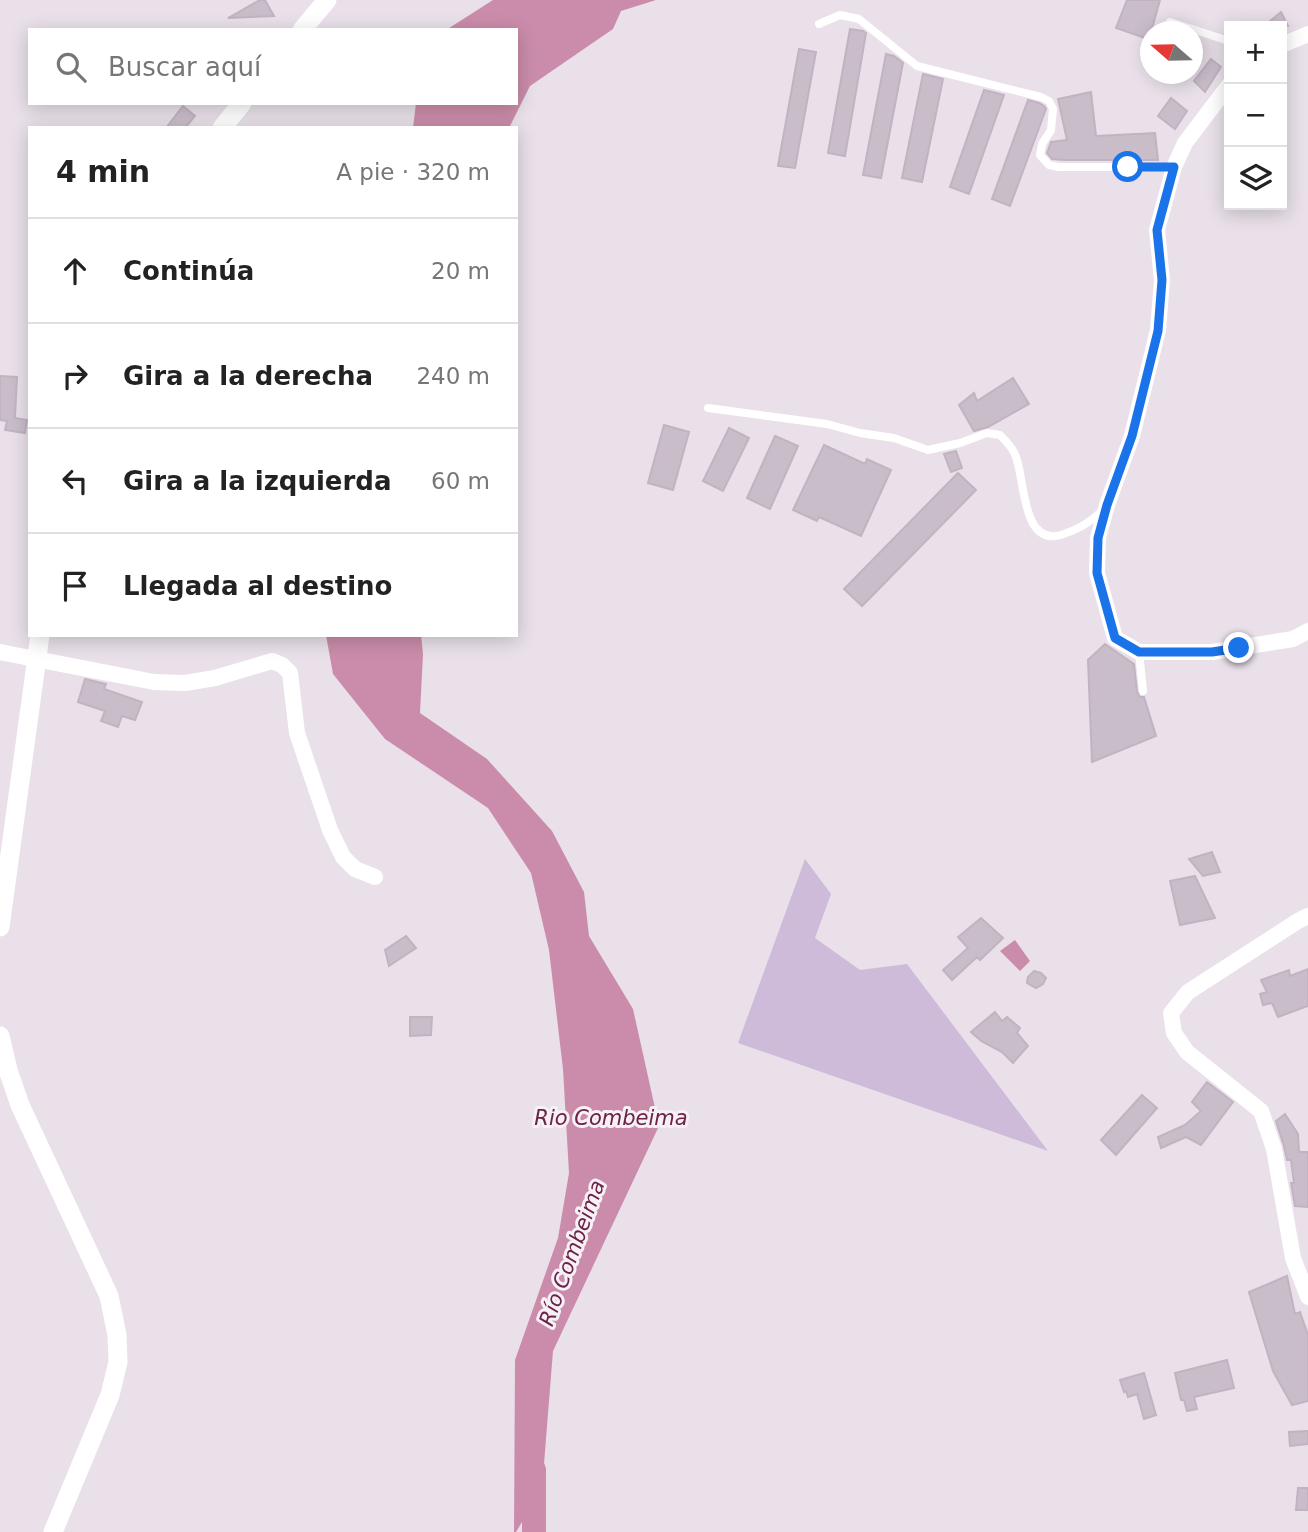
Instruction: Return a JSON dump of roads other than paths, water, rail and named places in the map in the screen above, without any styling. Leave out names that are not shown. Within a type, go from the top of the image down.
[{"type":"street","points":[[304,28],[327,0]]},
{"type":"street","points":[[1287,43],[1308,34]]},
{"type":"street","points":[[1224,92],[1185,144],[1174,167],[1157,230],[1162,280],[1158,331],[1132,436],[1098,538],[1097,573],[1115,638],[1139,652],[1212,652],[1293,639],[1308,631]]},
{"type":"street","points":[[224,126],[240,105]]},
{"type":"street","points":[[0,927],[40,637]]},
{"type":"street","points":[[0,652],[154,682],[185,683],[215,678],[272,661],[282,665],[290,673],[297,733],[330,830],[343,856],[355,869],[375,877]]},
{"type":"street","points":[[1308,916],[1188,992],[1171,1013],[1174,1033],[1187,1052],[1261,1111],[1274,1149],[1293,1258],[1308,1297]]},
{"type":"street","points":[[0,1035],[20,1105],[109,1296],[117,1335],[118,1362],[110,1395],[53,1532]]},
{"type":"lane","points":[[819,24],[840,15],[859,19],[917,66],[1049,101],[1053,109],[1051,130],[1042,144],[1040,155],[1049,165],[1174,167]]},
{"type":"lane","points":[[1203,33],[1224,39]]},
{"type":"lane","points":[[708,408],[827,424],[894,438],[928,450],[960,443],[987,433],[1000,435],[1016,454],[1031,523],[1039,533],[1055,537],[1092,521],[1107,505]]},
{"type":"lane","points":[[1139,652],[1143,691]]},
{"type":"water","points":[[493,0],[656,0],[621,11],[613,29],[530,86],[510,126],[413,126],[416,105],[518,105],[518,28],[449,28]]},
{"type":"water","name":"Rio Combeima","points":[[326,637],[421,637],[420,713],[487,759],[552,831],[584,892],[589,936],[633,1009],[659,1126],[553,1351],[542,1489],[516,1532],[515,1360],[558,1238],[569,1173],[563,1069],[549,950],[531,873],[488,808],[385,739],[333,674]]},
{"type":"water","points":[[1015,940],[1030,961],[1020,971],[1000,951]]},
{"type":"waterway","name":"Río Combeima","points":[[534,1470],[534,1532]]}]
